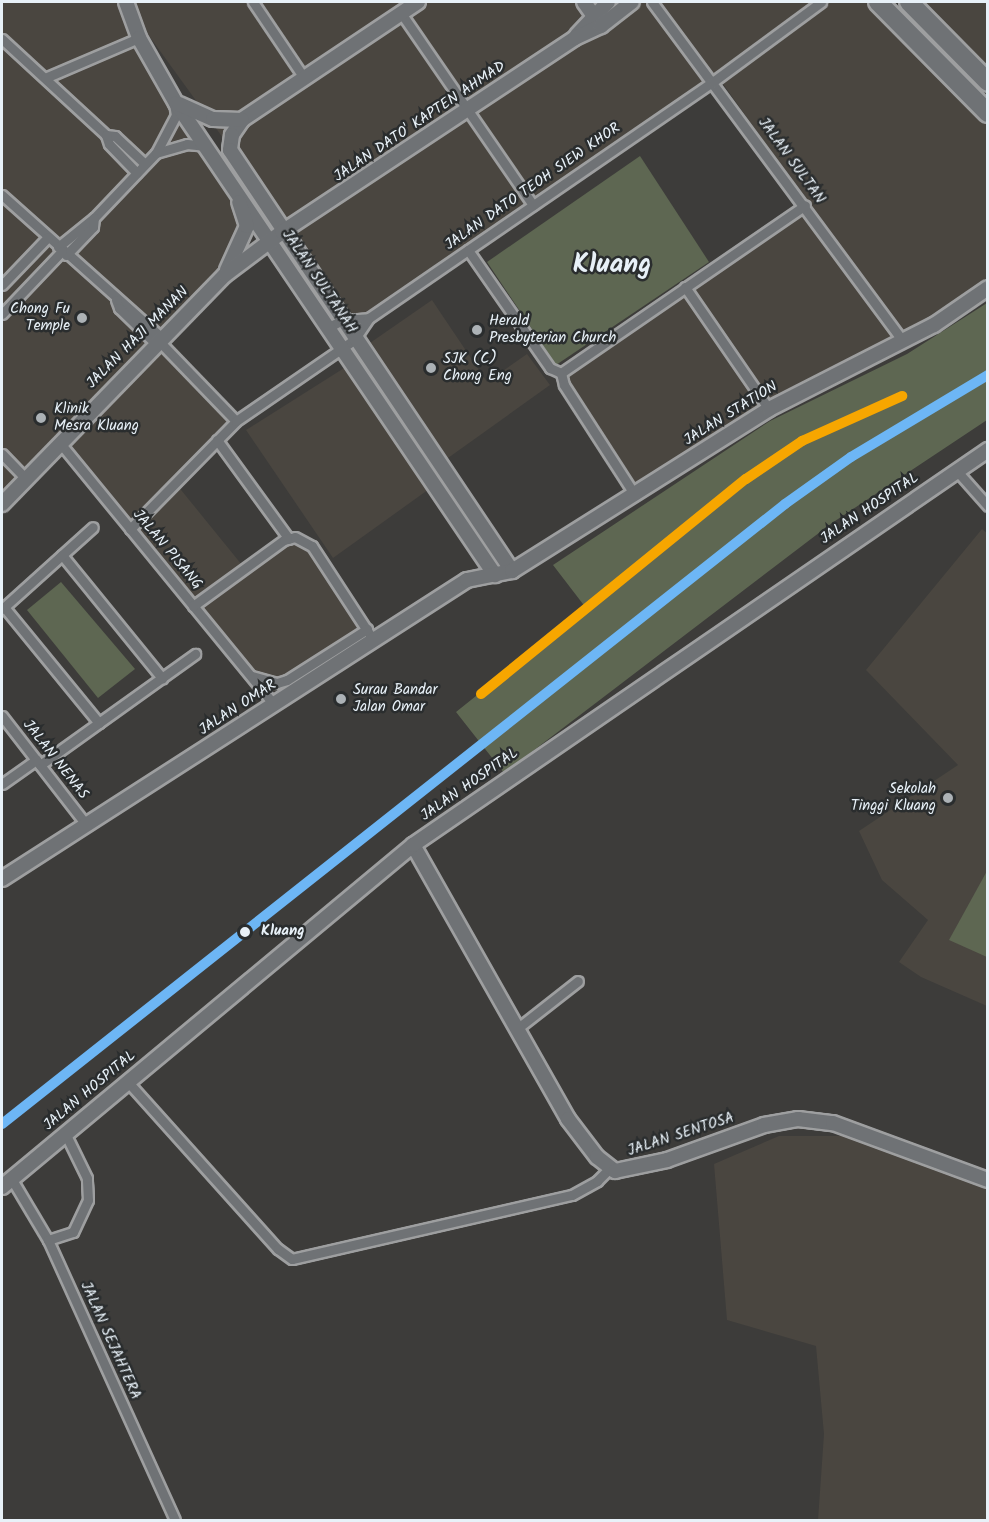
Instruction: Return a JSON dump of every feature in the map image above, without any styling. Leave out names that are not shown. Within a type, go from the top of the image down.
[{"type":"highway","points":[[878,2],[987,113]]},
{"type":"highway","points":[[909,2],[987,81]]},
{"type":"street","name":"JALAN SULTANAH","points":[[126,2],[139,38],[174,100],[230,181],[276,235]]},
{"type":"street","points":[[253,2],[304,78]]},
{"type":"street","points":[[174,100],[213,119],[242,120],[418,2]]},
{"type":"street","points":[[584,2],[593,15]]},
{"type":"street","name":"JALAN DATO' KAPTEN AHMAD","points":[[575,38],[593,15],[608,2]]},
{"type":"street","name":"JALAN DATO' KAPTEN AHMAD","points":[[276,235],[575,38],[601,26],[632,2]]},
{"type":"street","name":"JALAN SULTAN","points":[[652,2],[714,81],[903,341]]},
{"type":"street","name":"JALAN DATO TEOH SIEW KHOR","points":[[369,318],[714,81],[821,2]]},
{"type":"street","points":[[401,13],[533,205]]},
{"type":"street","points":[[45,78],[139,38]]},
{"type":"street","points":[[2,39],[106,135],[109,144],[137,173]]},
{"type":"street","points":[[2,314],[62,251],[93,227],[94,218],[156,153],[176,115],[174,100]]},
{"type":"street","name":"JALAN SULTANAH","points":[[242,120],[232,135],[230,150],[276,235],[336,324],[495,575]]},
{"type":"street","points":[[106,135],[115,136],[145,164]]},
{"type":"street","points":[[156,153],[187,144],[206,147]]},
{"type":"street","points":[[225,274],[247,226],[230,181]]},
{"type":"street","points":[[2,195],[116,300],[118,308],[158,340],[236,420]]},
{"type":"street","points":[[561,374],[805,206]]},
{"type":"street","name":"JALAN HAJI MANAN","points":[[2,504],[158,340],[225,274],[276,235]]},
{"type":"street","points":[[2,285],[48,237]]},
{"type":"street","points":[[468,250],[550,368],[561,374],[564,386],[635,495]]},
{"type":"street","points":[[686,287],[769,409]]},
{"type":"street","name":"JALAN STATION","points":[[495,575],[512,571],[769,409],[903,341],[987,288]]},
{"type":"street","points":[[336,324],[369,318]]},
{"type":"street","points":[[130,529],[236,420],[348,344],[369,318]]},
{"type":"street","name":"JALAN SULTANAH","points":[[348,344],[512,571]]},
{"type":"street","points":[[217,440],[289,539]]},
{"type":"street","name":"JALAN PISANG","points":[[60,443],[274,704]]},
{"type":"street","name":"JALAN HOSPITAL","points":[[5,1183],[413,845],[987,450]]},
{"type":"street","points":[[2,454],[26,478]]},
{"type":"street","points":[[956,470],[987,506]]},
{"type":"street","points":[[93,527],[3,608],[99,723]]},
{"type":"street","points":[[193,606],[289,539],[295,537],[312,546],[371,634],[287,680],[277,683],[252,676]]},
{"type":"street","points":[[62,555],[162,678]]},
{"type":"street","name":"JALAN OMAR","points":[[2,879],[85,823],[274,704],[371,634],[466,580],[495,575]]},
{"type":"street","points":[[2,784],[99,723],[195,654]]},
{"type":"street","name":"JALAN NENAS","points":[[2,716],[85,823]]},
{"type":"street","name":"JALAN SENTOSA","points":[[413,845],[519,1028],[568,1119],[610,1168],[632,1170],[764,1125],[798,1119],[833,1123],[987,1180]]},
{"type":"street","points":[[519,1028],[578,981]]},
{"type":"street","points":[[128,1081],[278,1249],[292,1259],[554,1200],[597,1181],[610,1168]]},
{"type":"street","points":[[48,1240],[65,1238],[74,1232],[88,1200],[87,1178],[65,1133]]},
{"type":"street","name":"JALAN SEJAHTERA","points":[[5,1183],[48,1240],[175,1521]]},
{"type":"shaded area","points":[[2,2],[119,2],[135,45],[169,106],[233,197],[242,226],[225,265],[2,495]]},
{"type":"shaded area","points":[[133,2],[576,2],[584,14],[570,33],[284,222],[139,22]]},
{"type":"shaded area","points":[[638,2],[869,2],[987,123],[987,279],[928,320],[784,392],[627,492],[557,382],[810,206],[721,81],[356,331],[292,235]]},
{"type":"shaded area","points":[[919,2],[987,2],[987,72]]},
{"type":"shaded area","name":"SJK (C) Chong Eng","points":[[432,300],[487,382],[527,354],[550,385],[448,458],[367,345]]},
{"type":"shaded area","points":[[166,342],[236,414],[173,480],[242,565],[294,533],[315,542],[372,630],[288,685],[278,687],[250,679],[61,452]]},
{"type":"shaded area","points":[[352,363],[432,487],[333,558],[246,430]]},
{"type":"shaded area","name":"Sekolah Tinggi Kluang","points":[[982,529],[988,534],[987,1006],[921,977],[899,962],[928,920],[882,880],[859,831],[958,765],[866,670]]},
{"type":"shaded area","points":[[779,1136],[845,1136],[987,1189],[987,1520],[818,1520],[824,1434],[816,1346],[727,1320],[714,1164]]},
{"type":"green space","points":[[640,156],[709,262],[556,365],[487,262]]},
{"type":"green space","points":[[987,303],[987,420],[832,523],[504,773],[456,712],[586,608],[553,565],[770,421],[907,354]]},
{"type":"green space","points":[[61,582],[135,669],[98,698],[27,610]]},
{"type":"green space","points":[[987,871],[987,957],[949,940]]},
{"type":"transit line","points":[[2,1124],[785,504],[851,457],[988,375]]},
{"type":"transit line","points":[[481,694],[746,479],[802,441],[902,396]]},
{"type":"place","name":"Chong Fu Temple","points":[[82,318]]},
{"type":"place","name":"Herald Presbyterian Church","points":[[477,330]]},
{"type":"place","name":"SJK (C) Chong Eng","points":[[431,368]]},
{"type":"place","name":"Klinik Mesra Kluang","points":[[41,418]]},
{"type":"place","name":"Surau Bandar Jalan Omar","points":[[341,699]]},
{"type":"place","name":"Sekolah Tinggi Kluang","points":[[948,798]]},
{"type":"place","name":"Kluang","points":[[245,932]]},
{"type":"district","name":"Kluang","points":[[612,265]]}]
